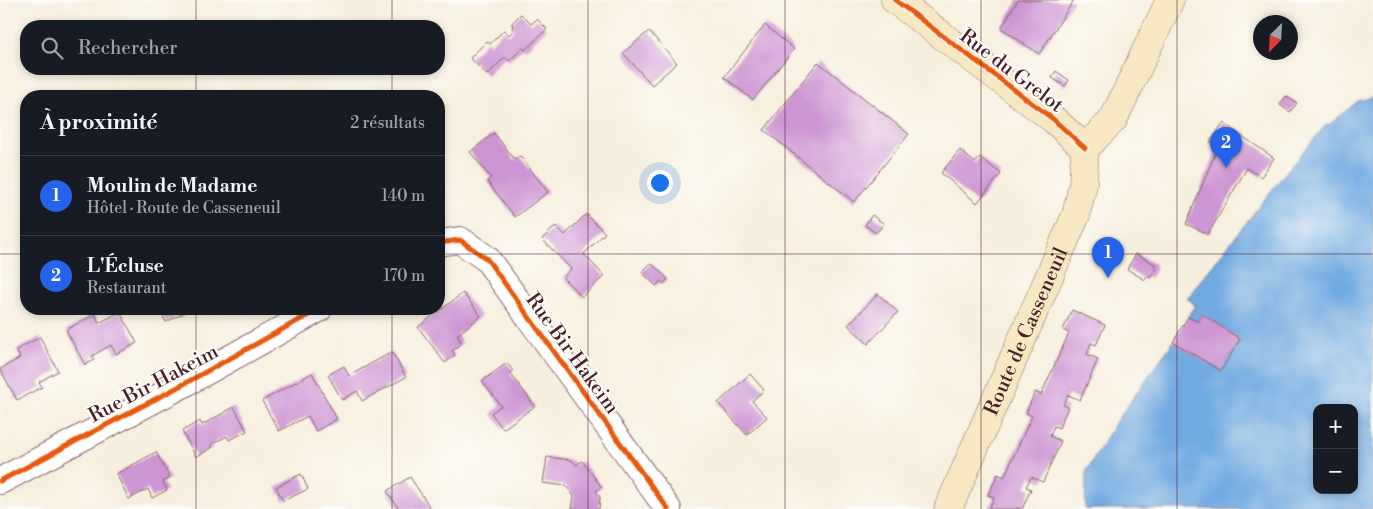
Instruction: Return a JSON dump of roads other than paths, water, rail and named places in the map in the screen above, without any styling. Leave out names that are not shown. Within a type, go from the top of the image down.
[{"type":"main road","name":"Rue du Grelot","points":[[895,0],[1053,119],[1085,148]]},
{"type":"main road","points":[[1085,148],[1113,120],[1170,0]]},
{"type":"main road","name":"Route de Casseneuil","points":[[948,509],[1076,215],[1083,184],[1085,148]]},
{"type":"street","name":"Rue Bir Hakeim","points":[[445,242],[460,240],[486,259],[668,509]]},
{"type":"street","name":"Rue Bir Hakeim","points":[[0,481],[182,385],[308,315]]},
{"type":"water","points":[[1373,97],[1373,509],[1085,509],[1086,472],[1117,420],[1173,342],[1221,371],[1240,339],[1202,315],[1198,322],[1188,317],[1195,305],[1187,298],[1286,172],[1325,126],[1358,101]]},
{"type":"place","name":"L'Écluse","points":[[1226,168]]},
{"type":"place","name":"Moulin de Madame","points":[[1108,278]]}]
